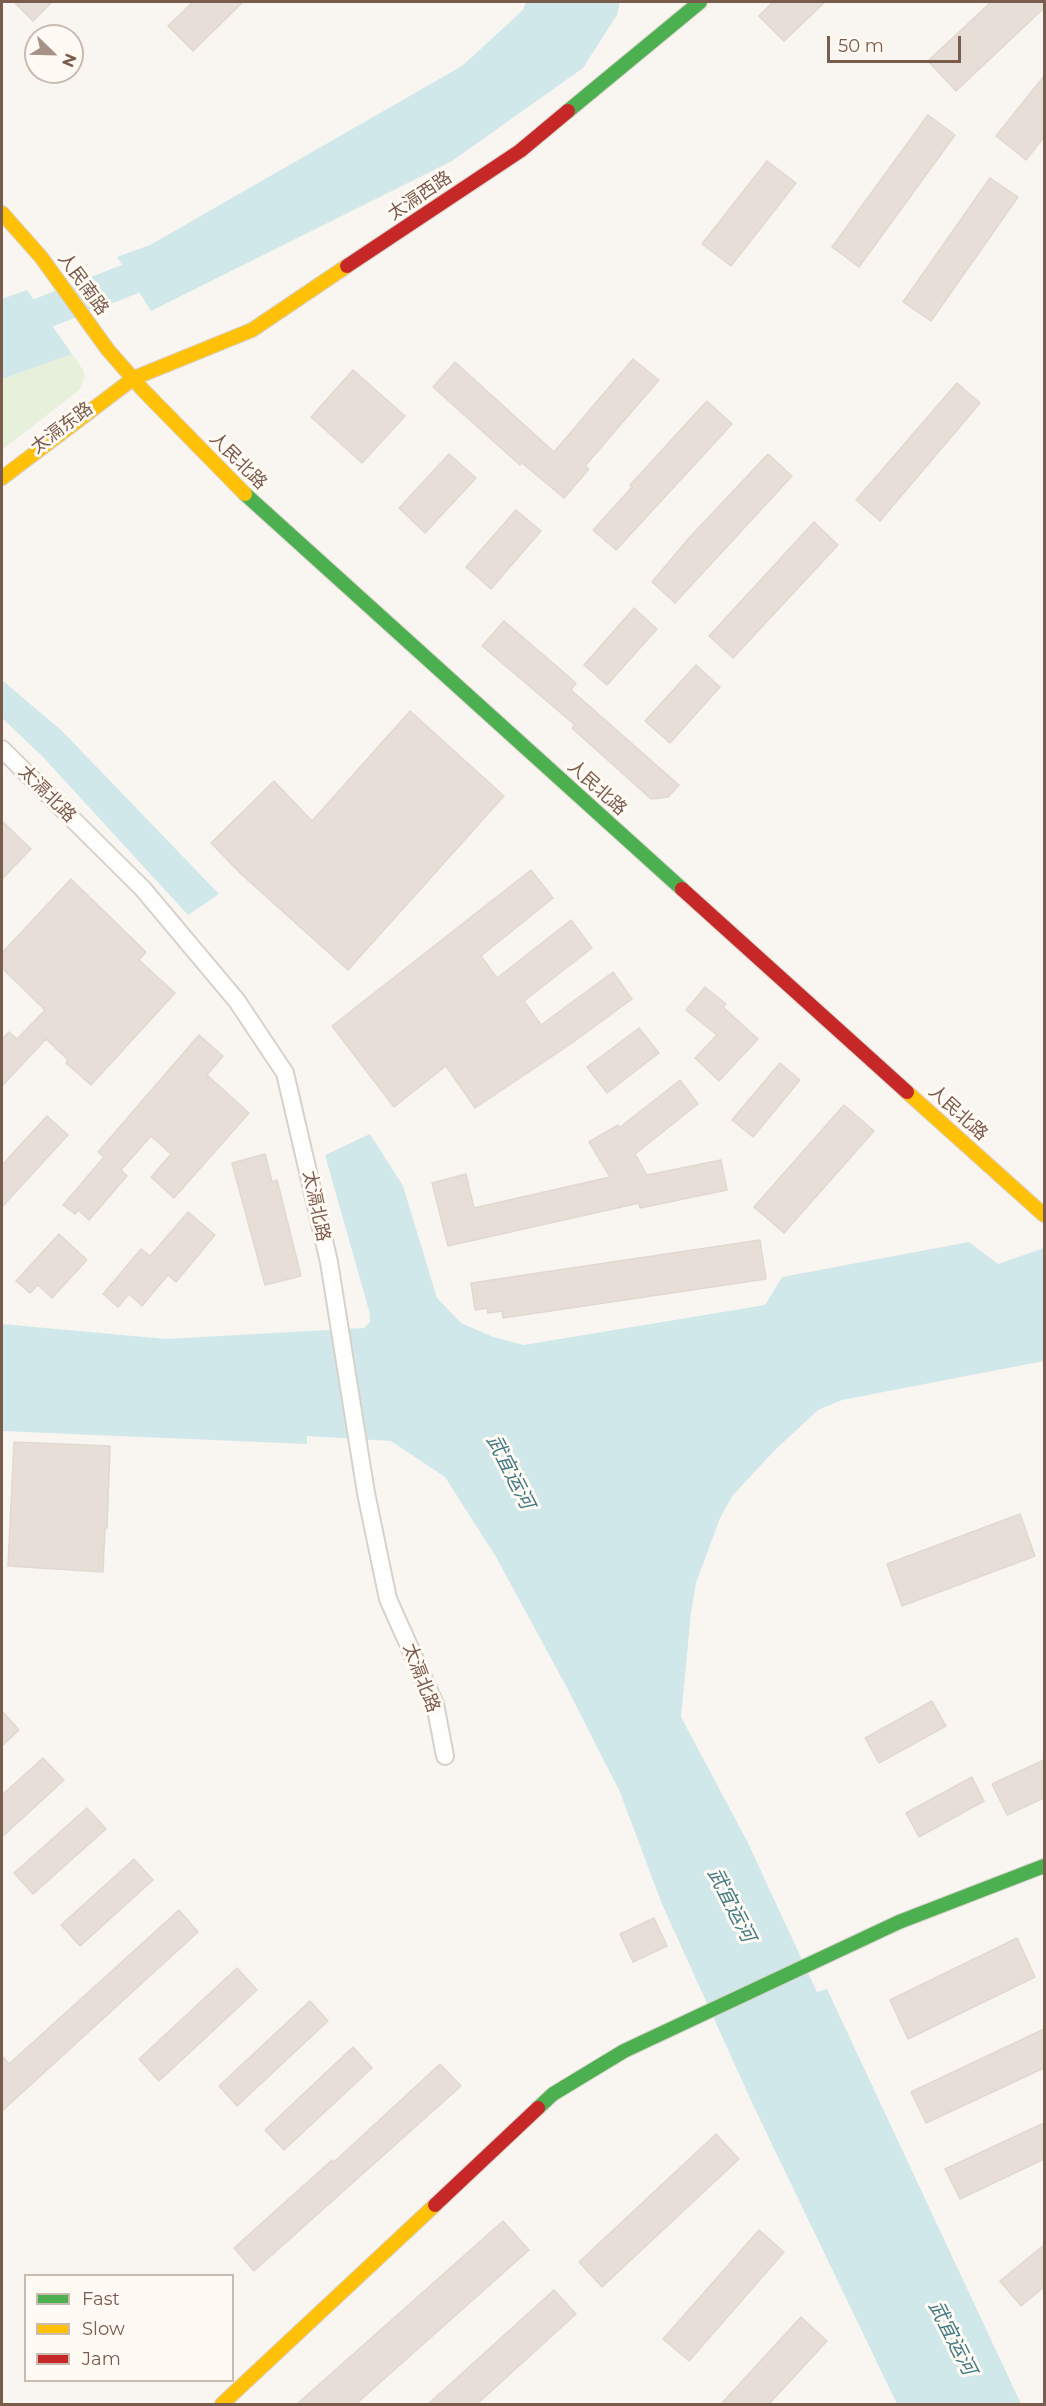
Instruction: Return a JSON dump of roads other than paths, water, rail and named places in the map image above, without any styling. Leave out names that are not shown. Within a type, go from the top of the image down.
[{"type":"main road","name":"太滆西路","points":[[134,378],[252,330],[520,151],[700,2]]},
{"type":"main road","name":"人民南路","points":[[2,213],[41,257],[108,350],[134,378]]},
{"type":"main road","name":"人民北路","points":[[134,378],[139,394],[254,503],[1044,1215]]},
{"type":"main road","name":"太滆东路","points":[[6,483],[134,378]]},
{"type":"main road","name":"太滆东路","points":[[6,483],[30,474]]},
{"type":"main road","points":[[222,2404],[553,2094],[624,2052],[899,1922],[1044,1866]]},
{"type":"street","name":"太滆北路","points":[[2,749],[143,889],[237,1001],[285,1073],[326,1251],[360,1460],[388,1599],[435,1704],[445,1756]]},
{"type":"water","points":[[526,2],[620,2],[617,15],[583,68],[452,161],[151,311],[117,257],[150,245],[462,66],[523,10]]},
{"type":"water","points":[[27,290],[72,354],[2,379],[2,299]]},
{"type":"water","points":[[2,680],[62,731],[219,894],[188,915],[42,756],[2,718]]},
{"type":"water","name":"武宜运河","points":[[370,1134],[403,1186],[437,1298],[461,1323],[493,1337],[524,1345],[765,1305],[782,1277],[969,1242],[998,1264],[1044,1248],[1044,1361],[842,1400],[818,1410],[775,1450],[733,1495],[720,1518],[696,1583],[681,1717],[747,1841],[817,1992],[827,1989],[1021,2404],[897,2404],[754,2107],[662,1904],[620,1792],[496,1557],[445,1477],[391,1441],[307,1436],[307,1444],[2,1431],[2,1324],[166,1339],[364,1328],[370,1322],[370,1314],[325,1155]]},
{"type":"waterway","points":[[2,329],[171,263]]}]
